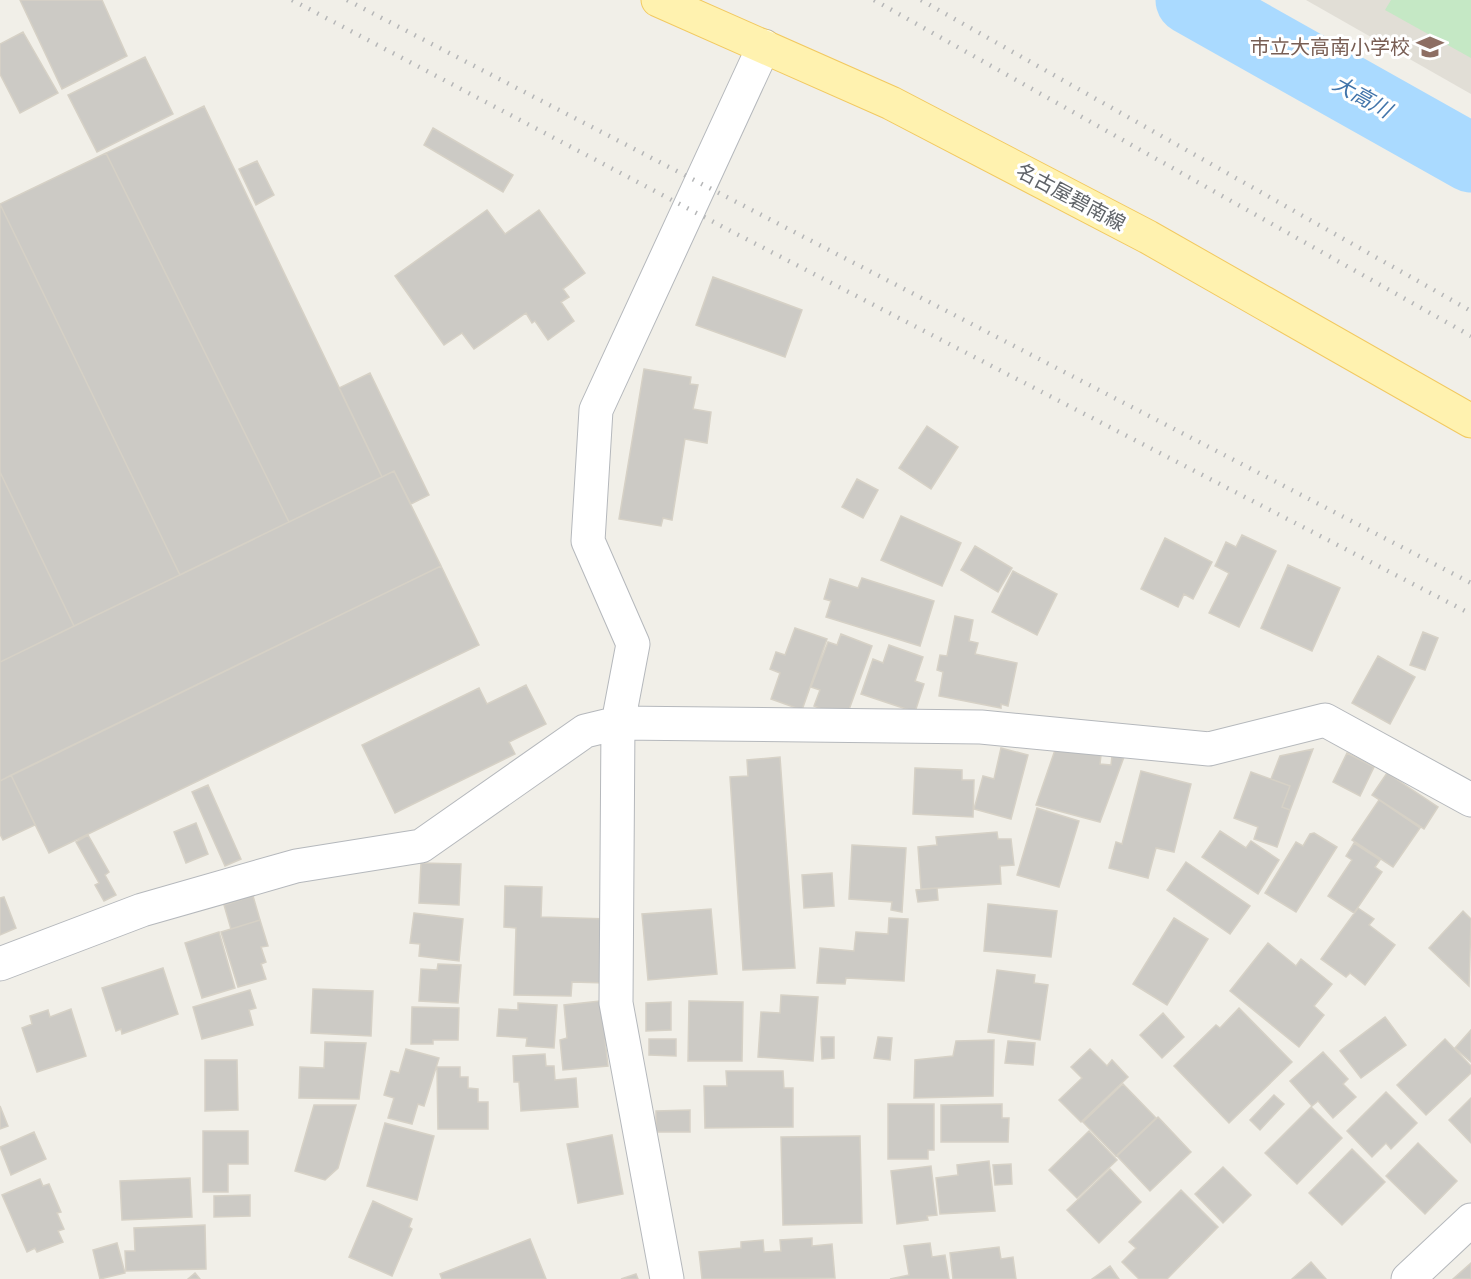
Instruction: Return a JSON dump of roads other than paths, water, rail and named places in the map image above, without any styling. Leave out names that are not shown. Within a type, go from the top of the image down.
[{"type":"main road","name":"名古屋碧南線","points":[[658,0],[891,103],[1148,237],[1471,421]]},
{"type":"street","points":[[667,1279],[616,1003],[618,723],[633,644],[588,541],[596,410],[764,46]]},
{"type":"street","points":[[0,964],[142,910],[296,866],[421,846],[585,731],[618,723],[981,727],[1209,749],[1325,720],[1471,800]]},
{"type":"street","points":[[1408,1279],[1471,1220]]},
{"type":"waterway","name":"大高川","points":[[1190,0],[1471,158]]},
{"type":"railway","points":[[292,0],[725,228],[1471,614]]},
{"type":"railway","points":[[347,0],[1471,583]]},
{"type":"railway","points":[[874,0],[1471,336]]},
{"type":"railway","points":[[921,0],[1471,311]]},
{"type":"place","name":"市立大高南小学校","points":[[1430,47]]}]
